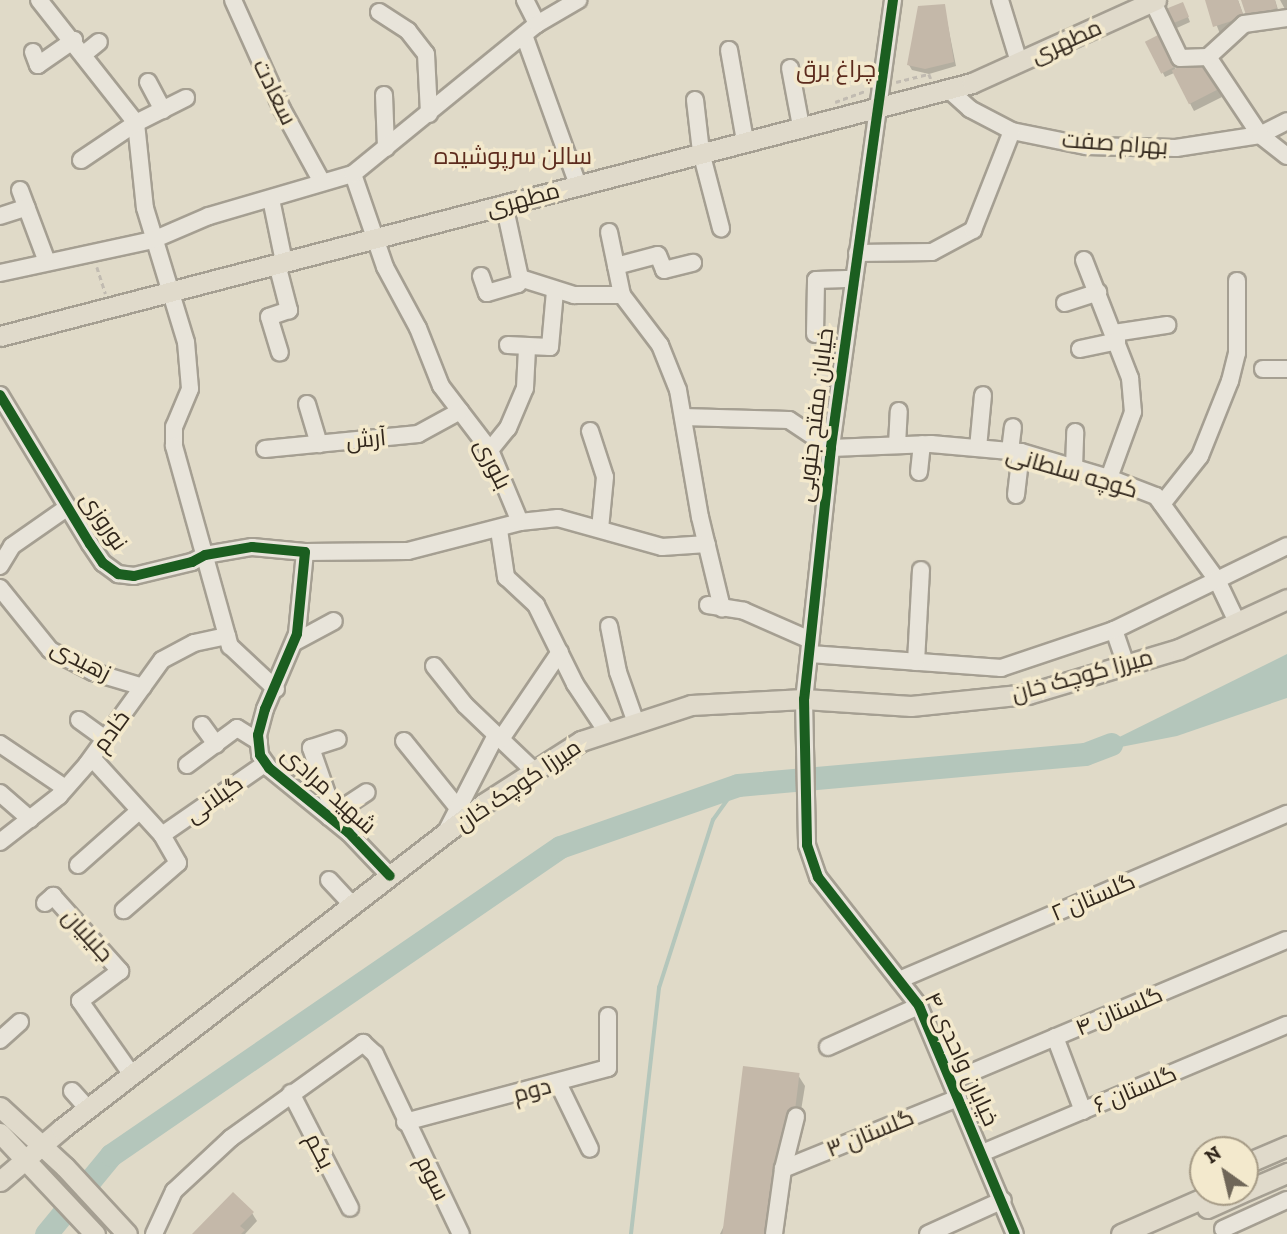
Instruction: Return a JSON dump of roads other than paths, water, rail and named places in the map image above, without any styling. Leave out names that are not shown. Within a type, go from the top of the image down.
[{"type":"main road","name":"مطهری","points":[[0,336],[948,89],[1019,62],[1155,1]]},
{"type":"main road","name":"میرزا کوچک خان","points":[[0,1183],[26,1160],[35,1141],[61,1129],[88,1109],[444,834],[581,741],[691,705],[804,699],[911,706],[1028,694],[1179,649],[1287,598]]},
{"type":"main road","points":[[0,1107],[65,1167],[127,1234]]},
{"type":"main road","points":[[0,1133],[95,1234]]},
{"type":"main road","points":[[1259,1158],[1287,1146]]},
{"type":"main road","points":[[1259,1177],[1286,1172]]},
{"type":"main road","points":[[1259,1185],[1286,1172]]},
{"type":"main road","points":[[0,1183],[16,1179],[47,1183]]},
{"type":"main road","points":[[1121,1234],[1189,1204]]},
{"type":"main road","points":[[1148,1234],[1212,1206]]},
{"type":"street","points":[[39,0],[79,47],[135,123],[153,240],[186,342],[190,389],[174,426],[174,446],[230,646],[276,689]]},
{"type":"street","name":"سعادت","points":[[233,0],[282,109],[322,182]]},
{"type":"street","points":[[525,0],[537,24]]},
{"type":"street","points":[[0,273],[153,240],[209,216],[353,174],[537,24],[578,0]]},
{"type":"street","name":"خیابان مفتح جنوبی","points":[[804,730],[804,699],[831,448],[893,0]]},
{"type":"street","points":[[1000,0],[1019,62]]},
{"type":"street","points":[[1155,1],[1180,58],[1208,57],[1244,24],[1287,18]]},
{"type":"street","points":[[379,12],[408,31],[426,54],[429,114]]},
{"type":"street","points":[[524,36],[578,185]]},
{"type":"street","points":[[33,52],[38,65],[79,47],[99,42]]},
{"type":"street","points":[[729,50],[745,141]]},
{"type":"street","points":[[1208,57],[1260,135],[1287,156]]},
{"type":"street","points":[[790,68],[801,126]]},
{"type":"street","points":[[148,82],[163,110]]},
{"type":"street","name":"بهرام صفت","points":[[948,89],[970,109],[1012,131],[1086,146],[1176,148],[1260,135],[1287,121]]},
{"type":"street","points":[[384,95],[386,148]]},
{"type":"street","points":[[80,160],[135,123],[186,98]]},
{"type":"street","points":[[695,100],[701,152],[721,228]]},
{"type":"street","points":[[857,253],[932,252],[973,230],[1012,131]]},
{"type":"street","name":"بلوری","points":[[353,174],[374,239],[441,386],[490,450],[520,522]]},
{"type":"street","points":[[20,190],[47,262]]},
{"type":"street","points":[[271,199],[289,310],[269,317],[280,352]]},
{"type":"street","points":[[481,276],[487,293],[518,284],[520,278],[504,204]]},
{"type":"street","points":[[0,216],[27,207]]},
{"type":"street","points":[[609,232],[622,295],[660,345],[678,390],[707,544],[715,607],[744,611],[810,647],[916,662],[1001,668],[1114,630],[1287,546]]},
{"type":"street","points":[[616,266],[658,255],[664,270],[693,263]]},
{"type":"street","points":[[1084,260],[1130,378],[1133,412],[1109,478]]},
{"type":"street","points":[[520,278],[555,291],[622,295]]},
{"type":"street","points":[[815,334],[816,279],[854,279]]},
{"type":"street","points":[[1162,504],[1200,456],[1230,381],[1237,353],[1237,281]]},
{"type":"street","points":[[508,345],[550,347],[555,291]]},
{"type":"street","points":[[1065,303],[1098,292]]},
{"type":"street","points":[[1080,349],[1115,337],[1167,325]]},
{"type":"street","points":[[490,450],[509,428],[525,388],[527,348]]},
{"type":"street","points":[[1263,369],[1287,369]]},
{"type":"street","points":[[978,448],[983,395]]},
{"type":"street","name":"نوروزی","points":[[0,396],[5,416],[103,563],[118,574],[134,576],[192,562],[205,555],[252,547],[305,552],[408,551],[499,530],[520,522]]},
{"type":"street","points":[[307,404],[319,443]]},
{"type":"street","name":"آرش","points":[[265,449],[418,434],[460,411]]},
{"type":"street","points":[[897,445],[899,411]]},
{"type":"street","points":[[683,417],[789,420],[831,448]]},
{"type":"street","points":[[1013,427],[1016,495]]},
{"type":"street","points":[[590,430],[605,477],[600,529]]},
{"type":"street","points":[[1074,468],[1075,432]]},
{"type":"street","points":[[919,472],[922,444]]},
{"type":"street","name":"کوچه سلطانی","points":[[831,448],[922,444],[1015,452],[1109,478],[1156,496],[1217,580],[1237,622]]},
{"type":"street","points":[[0,566],[12,545],[68,507]]},
{"type":"street","points":[[520,522],[558,518],[662,547],[707,544]]},
{"type":"street","points":[[499,530],[506,577],[536,605],[607,732]]},
{"type":"street","name":"شهید مرادی","points":[[305,552],[295,642],[265,709],[259,742],[266,763],[331,816],[390,876]]},
{"type":"street","points":[[916,662],[921,570]]},
{"type":"street","name":"زهیدی","points":[[0,588],[50,650],[93,672],[143,687]]},
{"type":"street","points":[[295,642],[334,621]]},
{"type":"street","points":[[609,626],[618,672],[636,723]]},
{"type":"street","points":[[1114,630],[1126,665]]},
{"type":"street","name":"خادم","points":[[0,842],[65,788],[92,758],[162,660],[194,643],[228,636]]},
{"type":"street","points":[[444,834],[499,737],[560,652]]},
{"type":"street","points":[[434,666],[465,705],[534,771]]},
{"type":"street","points":[[79,720],[106,739]]},
{"type":"street","points":[[202,725],[216,744]]},
{"type":"street","points":[[187,765],[237,728],[259,742]]},
{"type":"street","name":"خیابان واحدی ۴","points":[[804,730],[807,845],[818,877],[919,1006],[1003,1200],[1015,1234]]},
{"type":"street","points":[[338,739],[311,748],[331,816],[367,792]]},
{"type":"street","points":[[404,741],[458,808]]},
{"type":"street","points":[[0,744],[65,788]]},
{"type":"street","points":[[92,758],[162,835],[178,863],[124,910]]},
{"type":"street","name":"گیلانی","points":[[162,835],[266,763]]},
{"type":"street","points":[[0,793],[30,819]]},
{"type":"street","points":[[78,865],[139,811]]},
{"type":"street","name":"گلستان ۲","points":[[899,981],[1287,814]]},
{"type":"street","points":[[329,880],[352,905]]},
{"type":"street","name":"جلیلیان","points":[[46,903],[53,896],[120,971],[80,1001],[132,1074]]},
{"type":"street","name":"گلستان ۴","points":[[951,1081],[1287,940]]},
{"type":"street","points":[[828,1047],[919,1006]]},
{"type":"street","name":"دوم","points":[[405,1122],[608,1068],[608,1016]]},
{"type":"street","points":[[0,1040],[20,1022]]},
{"type":"street","name":"گلستان ۶","points":[[982,1153],[1287,1025]]},
{"type":"street","points":[[1055,1037],[1083,1111]]},
{"type":"street","name":"سوم","points":[[291,1093],[363,1043],[375,1054],[405,1122],[461,1234]]},
{"type":"street","points":[[558,1083],[590,1150]]},
{"type":"street","points":[[72,1091],[88,1109]]},
{"type":"street","points":[[154,1234],[174,1191],[231,1138],[291,1093]]},
{"type":"street","name":"یکم","points":[[291,1093],[350,1208]]},
{"type":"street","name":"گلستان ۳","points":[[783,1169],[958,1098]]},
{"type":"street","points":[[774,1234],[783,1169],[796,1117]]},
{"type":"street","points":[[928,1234],[1003,1200]]},
{"type":"street","points":[[1223,1229],[1287,1200]]},
{"type":"waterway","points":[[46,1234],[111,1155],[560,847],[738,785],[1085,754],[1111,744]]},
{"type":"waterway","points":[[631,1234],[659,988],[713,820],[738,785]]},
{"type":"district","name":"چراغ برق","points":[[836,69]]},
{"type":"district","name":"سالن سرپوشیده","points":[[513,156]]}]
